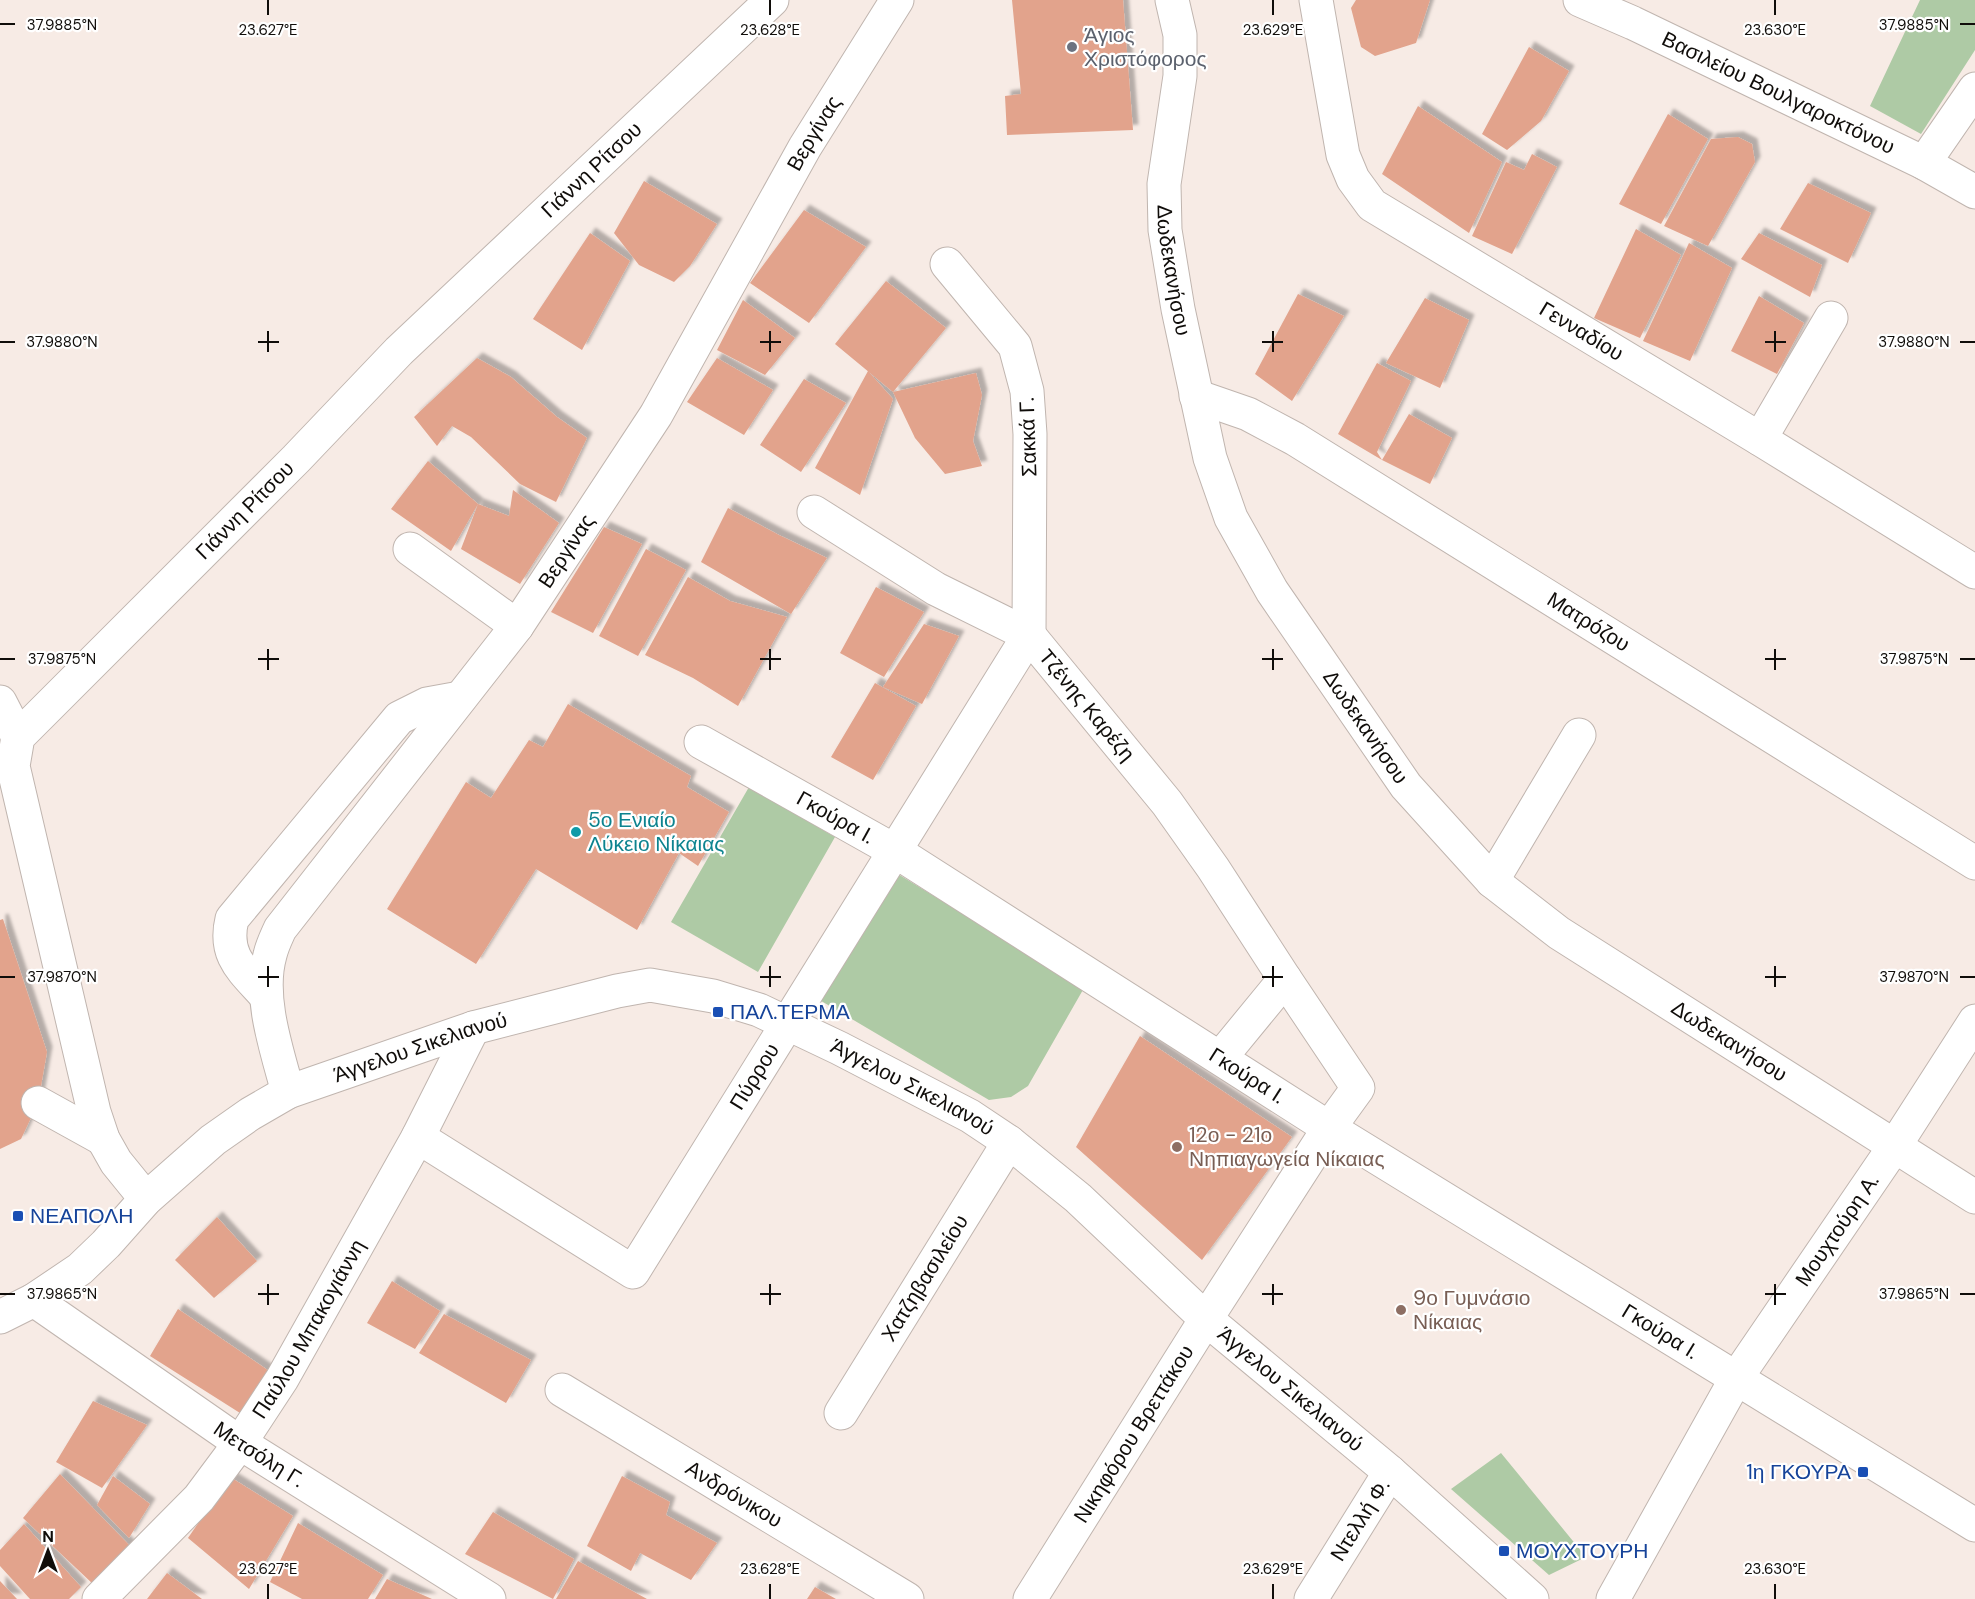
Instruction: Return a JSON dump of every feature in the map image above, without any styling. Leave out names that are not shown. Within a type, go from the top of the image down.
[{"type":"street","name":"Γιάννη Ρίτσου","points":[[18,737],[296,459],[399,351],[772,0]]},
{"type":"street","name":"Βεργίνας","points":[[288,1092],[274,1043],[266,996],[269,957],[280,929],[517,626],[656,415],[805,147],[897,0]]},
{"type":"street","name":"Δωδεκανήσου","points":[[1172,0],[1180,35],[1180,76],[1164,184],[1165,230],[1178,309],[1210,458],[1231,518],[1272,591],[1406,786],[1492,881],[1559,933],[1975,1197]]},
{"type":"street","name":"Γενναδίου","points":[[1316,0],[1343,155],[1353,179],[1372,205],[1760,439],[1975,572]]},
{"type":"street","name":"Βασιλείου Βουλγαροκτόνου","points":[[1580,0],[1633,23],[1924,163],[1975,192]]},
{"type":"street","points":[[1924,163],[1975,89]]},
{"type":"street","name":"Σακκά Γ.","points":[[947,264],[1015,346],[1027,391],[1030,435],[1029,635]]},
{"type":"street","points":[[1760,439],[1832,318]]},
{"type":"street","name":"Ματρόζου","points":[[1196,396],[1248,414],[1295,439],[1975,863]]},
{"type":"street","name":"Τζένης Καρέζη","points":[[814,512],[936,589],[1029,635],[1167,803],[1213,868],[1358,1088]]},
{"type":"street","points":[[410,549],[517,626]]},
{"type":"street","name":"Πύρρου","points":[[418,1137],[633,1272],[1029,635]]},
{"type":"street","points":[[266,996],[237,963],[230,949],[229,932],[232,919],[399,718],[427,704],[460,698]]},
{"type":"street","points":[[0,702],[18,737],[13,766],[94,1112],[103,1139],[116,1162],[146,1199],[106,1245],[80,1269],[34,1300],[0,1317]]},
{"type":"street","points":[[1492,881],[1579,735]]},
{"type":"street","name":"Γκούρα Ι.","points":[[701,742],[895,851],[1329,1128],[1975,1525]]},
{"type":"street","points":[[1221,1057],[1285,979]]},
{"type":"street","name":"Άγγελου Σικελιανού","points":[[146,1199],[213,1140],[250,1114],[288,1092],[474,1028],[617,991],[650,986],[713,996],[759,1010],[787,1023],[970,1116],[1009,1142],[1078,1198],[1206,1319],[1390,1472],[1532,1599]]},
{"type":"street","name":"Μουχτούρη Α.","points":[[1612,1599],[1737,1377],[1894,1147],[1975,1021]]},
{"type":"street","name":"Παύλου Μπακογιάννη","points":[[99,1599],[199,1498],[240,1443],[282,1379],[418,1137],[474,1028]]},
{"type":"street","name":"Νικηφόρου Βρεττάκου","points":[[1030,1599],[1206,1319],[1329,1128],[1358,1088]]},
{"type":"street","points":[[38,1103],[103,1139]]},
{"type":"street","name":"Χατζηβασιλείου","points":[[841,1413],[1009,1142]]},
{"type":"street","name":"Μετσόλη Γ.","points":[[34,1300],[240,1443],[489,1599]]},
{"type":"street","name":"Ανδρόνικου","points":[[562,1390],[906,1599]]},
{"type":"street","name":"Ντελλή Φ.","points":[[1311,1599],[1390,1472]]},
{"type":"green space","points":[[1920,0],[1975,0],[1975,50],[1921,134],[1870,106]]},
{"type":"green space","points":[[749,787],[835,837],[758,972],[671,922]]},
{"type":"green space","points":[[893,871],[1084,988],[1028,1086],[1011,1097],[989,1100],[806,992]]},
{"type":"green space","points":[[1501,1453],[1586,1557],[1549,1575],[1451,1489]]},
{"type":"building","name":"Άγιος Χριστόφορος","points":[[1012,0],[1123,0],[1133,130],[1007,135],[1005,96],[1021,94]]},
{"type":"building","points":[[1356,0],[1430,0],[1416,43],[1375,56],[1361,47],[1351,8]]},
{"type":"building","points":[[1529,47],[1569,71],[1541,121],[1507,150],[1482,134]]},
{"type":"building","points":[[1418,106],[1502,162],[1469,233],[1382,174]]},
{"type":"building","points":[[1668,114],[1708,139],[1661,224],[1619,204]]},
{"type":"building","points":[[1738,137],[1752,144],[1755,162],[1708,246],[1664,226],[1711,139]]},
{"type":"building","points":[[1532,154],[1557,167],[1512,254],[1472,236],[1506,162],[1524,170]]},
{"type":"building","points":[[644,181],[717,224],[690,266],[674,282],[639,265],[614,233]]},
{"type":"building","points":[[1808,183],[1871,213],[1848,263],[1780,229]]},
{"type":"building","points":[[804,210],[866,247],[809,323],[750,283]]},
{"type":"building","points":[[1636,229],[1681,255],[1640,338],[1594,318]]},
{"type":"building","points":[[590,233],[630,261],[582,350],[533,319]]},
{"type":"building","points":[[1759,233],[1822,265],[1810,297],[1741,259]]},
{"type":"building","points":[[1689,243],[1732,268],[1690,361],[1643,341]]},
{"type":"building","points":[[886,281],[946,328],[893,392],[835,344]]},
{"type":"building","points":[[1298,294],[1344,316],[1292,401],[1255,374]]},
{"type":"building","points":[[1759,296],[1804,323],[1777,374],[1731,351]]},
{"type":"building","points":[[1425,298],[1469,320],[1440,388],[1386,363]]},
{"type":"building","points":[[743,300],[795,338],[765,375],[717,350]]},
{"type":"building","points":[[477,358],[511,377],[557,417],[587,438],[556,502],[520,484],[471,437],[452,426],[437,446],[414,417]]},
{"type":"building","points":[[717,358],[773,390],[744,435],[687,402]]},
{"type":"building","points":[[1377,363],[1411,381],[1377,452],[1382,460],[1338,434]]},
{"type":"building","points":[[868,371],[893,399],[860,495],[815,468]]},
{"type":"building","points":[[976,373],[982,395],[973,441],[982,466],[945,474],[915,438],[893,392]]},
{"type":"building","points":[[804,379],[846,403],[801,472],[760,445]]},
{"type":"building","points":[[1409,414],[1452,438],[1430,484],[1382,460]]},
{"type":"building","points":[[428,461],[478,504],[451,551],[391,509]]},
{"type":"building","points":[[513,490],[559,523],[520,584],[461,549],[478,504],[509,516]]},
{"type":"building","points":[[728,508],[827,558],[791,614],[701,562]]},
{"type":"building","points":[[604,527],[642,544],[593,633],[551,612]]},
{"type":"building","points":[[646,549],[686,570],[638,656],[599,636]]},
{"type":"building","points":[[688,577],[730,601],[787,617],[738,706],[693,678],[645,655]]},
{"type":"building","points":[[876,587],[924,612],[884,677],[840,653]]},
{"type":"building","points":[[924,624],[959,636],[922,704],[883,687]]},
{"type":"building","points":[[875,683],[916,706],[873,780],[831,757]]},
{"type":"building","name":"5ο Ενιαίο Λύκειο Νίκαιας","points":[[568,704],[691,776],[687,787],[729,812],[698,866],[679,853],[637,930],[536,869],[476,964],[387,909],[466,782],[491,798],[529,740],[543,747]]},
{"type":"building","points":[[3,919],[47,1052],[38,1103],[21,1139],[0,1149],[0,920]]},
{"type":"building","points":[[1140,1036],[1292,1137],[1202,1260],[1076,1147]]},
{"type":"building","points":[[217,1217],[257,1261],[214,1298],[175,1260]]},
{"type":"building","points":[[392,1281],[440,1311],[415,1349],[367,1323]]},
{"type":"building","points":[[178,1309],[269,1371],[240,1413],[150,1356]]},
{"type":"building","points":[[444,1314],[531,1360],[506,1403],[419,1353]]},
{"type":"building","points":[[93,1401],[147,1425],[102,1488],[56,1462]]},
{"type":"building","points":[[60,1474],[132,1548],[94,1585],[23,1518]]},
{"type":"building","points":[[113,1476],[150,1504],[129,1538],[97,1505]]},
{"type":"building","points":[[622,1476],[670,1502],[666,1515],[717,1543],[691,1580],[640,1553],[631,1571],[587,1546]]},
{"type":"building","points":[[230,1477],[293,1516],[249,1589],[188,1538]]},
{"type":"building","points":[[493,1512],[574,1559],[553,1599],[465,1554]]},
{"type":"building","points":[[298,1523],[383,1575],[368,1599],[302,1599],[270,1582]]},
{"type":"building","points":[[24,1524],[81,1587],[69,1599],[30,1599],[0,1566],[0,1550]]},
{"type":"building","points":[[578,1561],[647,1599],[556,1599]]},
{"type":"building","points":[[167,1573],[202,1599],[147,1599]]},
{"type":"building","points":[[387,1579],[432,1599],[375,1599]]},
{"type":"building","points":[[0,1581],[17,1599],[0,1599]]},
{"type":"building","points":[[815,1587],[836,1599],[807,1599]]},
{"type":"place","name":"Άγιος Χριστόφορος","points":[[1072,47]]},
{"type":"place","name":"5ο Ενιαίο Λύκειο Νίκαιας","points":[[576,832]]},
{"type":"place","name":"ΠΑΛ.ΤΕΡΜΑ","points":[[718,1012]]},
{"type":"place","name":"12ο - 21ο Νηπιαγωγεία Νίκαιας","points":[[1177,1147]]},
{"type":"place","name":"ΝΕΑΠΟΛΗ","points":[[18,1216]]},
{"type":"place","name":"9ο Γυμνάσιο Νίκαιας","points":[[1401,1310]]},
{"type":"place","name":"1η ΓΚΟΥΡΑ","points":[[1863,1472]]},
{"type":"place","name":"ΜΟΥΧΤΟΥΡΗ","points":[[1504,1551]]}]
